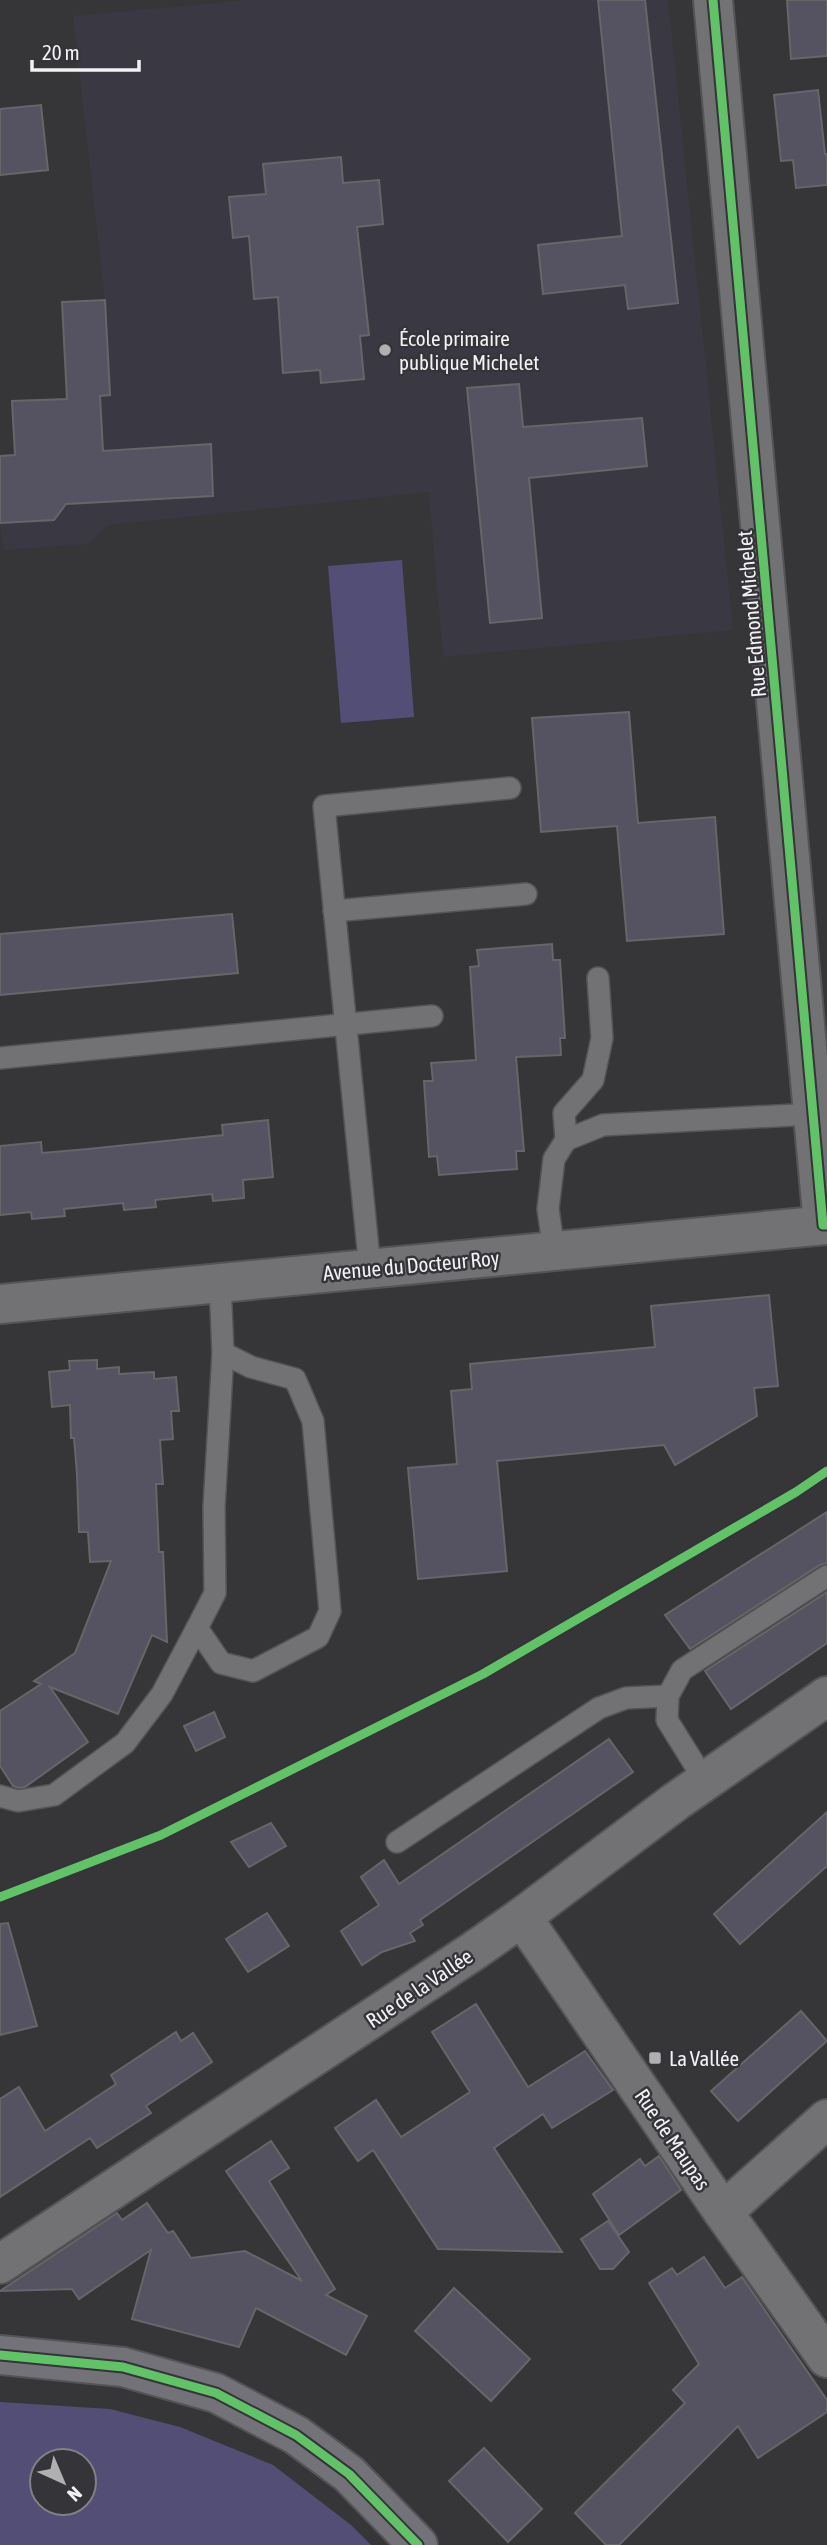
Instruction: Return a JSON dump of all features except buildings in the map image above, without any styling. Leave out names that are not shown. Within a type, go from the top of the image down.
[{"type":"main road","points":[[0,2356],[123,2367],[216,2393],[296,2435],[349,2474],[418,2545]]},
{"type":"street","name":"Rue Edmond Michelet","points":[[713,0],[816,1015],[813,1114],[825,1225]]},
{"type":"street","name":"Avenue du Docteur Roy","points":[[0,1304],[825,1225]]},
{"type":"street","name":"Rue de la Vallée","points":[[0,2264],[381,2014],[522,1917],[705,1781],[827,1696]]},
{"type":"street","name":"Rue de Maupas","points":[[522,1917],[723,2212],[827,2358]]},
{"type":"street","points":[[723,2212],[827,2119]]},
{"type":"lane","points":[[370,1269],[324,806],[510,788]]},
{"type":"lane","points":[[334,911],[526,894]]},
{"type":"lane","points":[[554,1251],[548,1209],[554,1159],[565,1140],[564,1114],[593,1080],[602,1038],[598,978]]},
{"type":"lane","points":[[0,1058],[432,1016]]},
{"type":"lane","points":[[565,1140],[603,1125],[813,1114]]},
{"type":"lane","points":[[0,1796],[18,1801],[54,1796],[125,1742],[162,1694],[215,1593],[214,1507],[223,1353],[220,1283]]},
{"type":"lane","points":[[197,1628],[220,1663],[253,1671],[318,1637],[330,1611],[313,1421],[295,1379],[251,1367],[223,1353]]},
{"type":"lane","points":[[705,1781],[667,1720],[667,1696],[682,1670],[827,1576]]},
{"type":"lane","points":[[397,1842],[600,1707],[626,1698],[667,1696]]},
{"type":"shaded area","name":"École primaire publique Michelet","points":[[248,0],[668,0],[733,630],[443,657],[429,492],[107,525],[88,544],[4,550],[0,527],[0,456],[36,454],[12,401],[67,398],[62,302],[105,300],[73,16]]},
{"type":"shaded area","points":[[402,560],[414,717],[341,723],[328,566]]},
{"type":"shaded area","points":[[0,2402],[110,2409],[180,2427],[273,2465],[351,2525],[371,2545],[0,2545]]},
{"type":"cycle path","points":[[713,0],[823,1225],[827,1225]]},
{"type":"cycle path","points":[[0,1897],[161,1835],[483,1674],[796,1492],[827,1471]]},
{"type":"cycle path","points":[[0,2355],[123,2367],[216,2393],[296,2435],[349,2474],[418,2545]]},
{"type":"place","name":"École primaire publique Michelet","points":[[385,350]]},
{"type":"place","name":"La Vallée","points":[[655,2058]]}]
